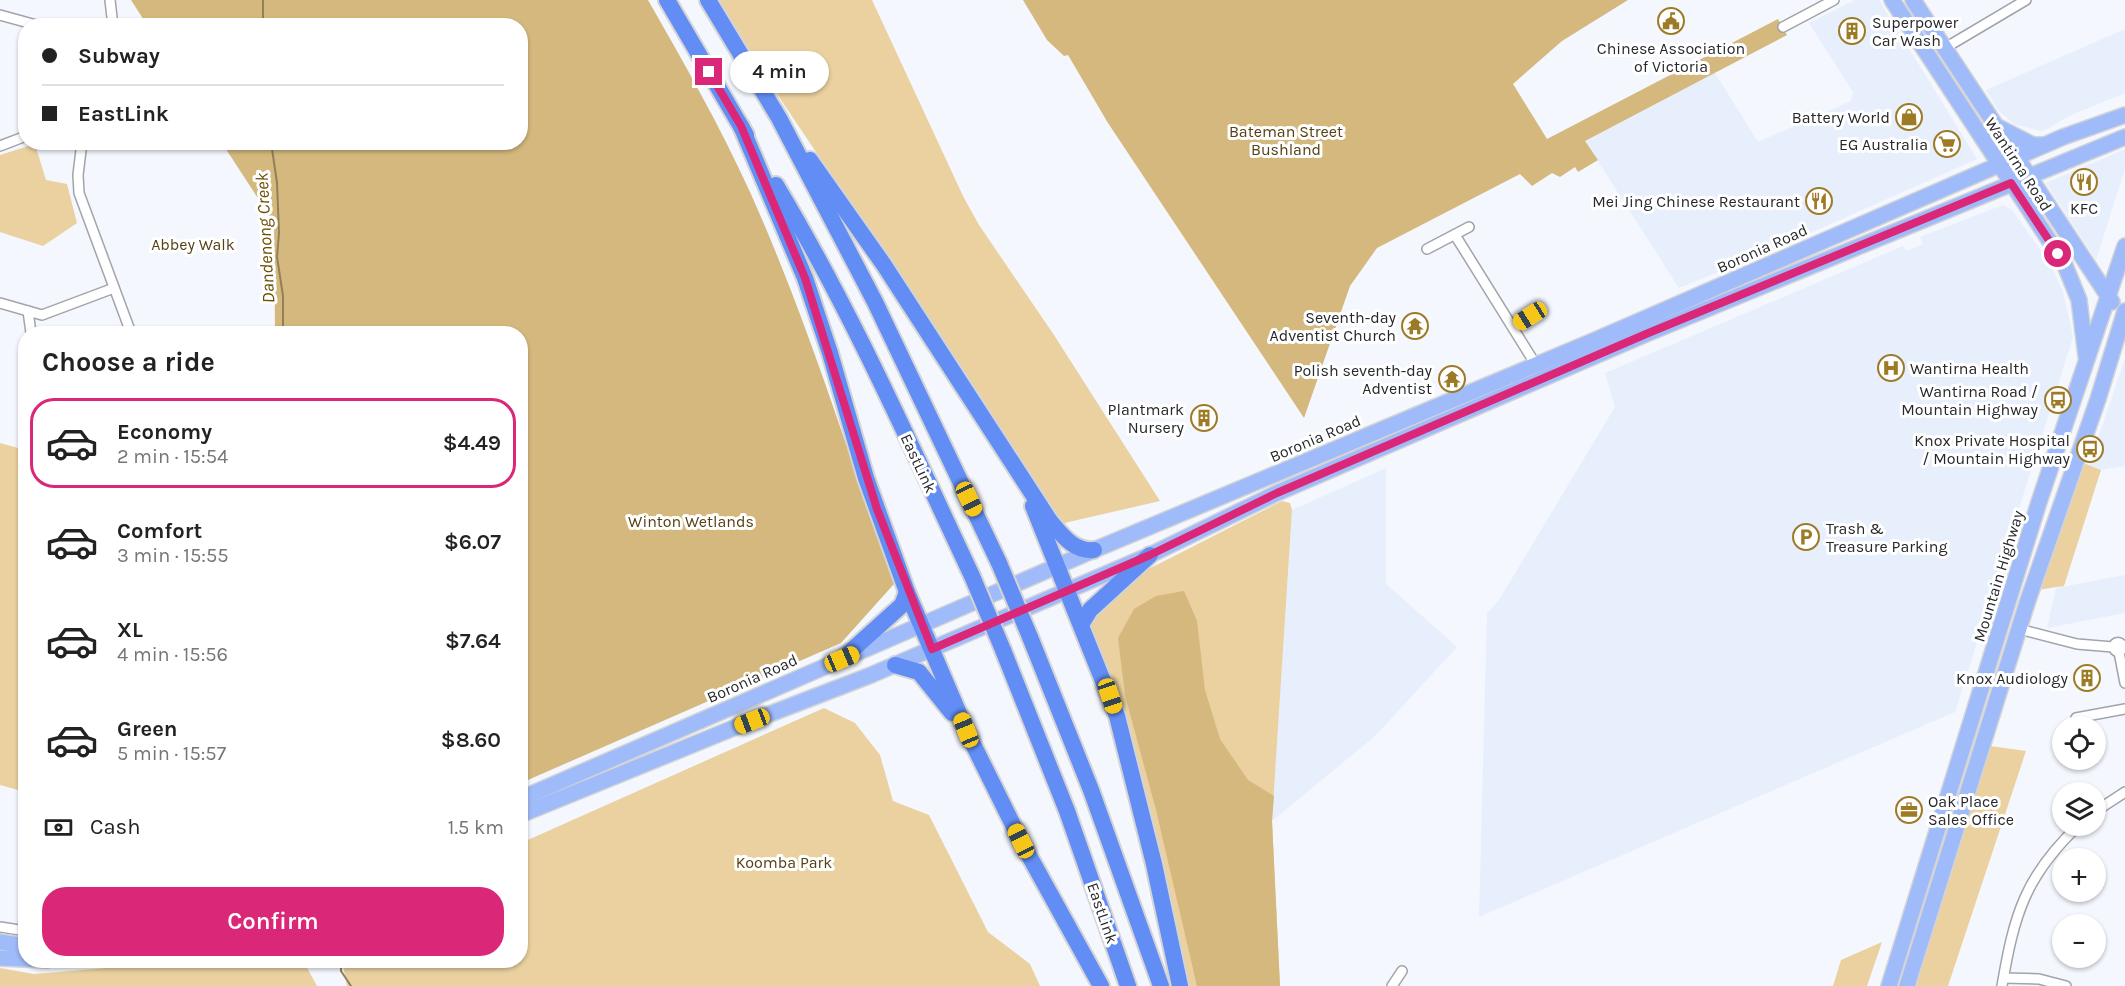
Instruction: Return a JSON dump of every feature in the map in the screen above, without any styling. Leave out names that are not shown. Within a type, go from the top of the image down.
[{"type":"highway","name":"EastLink","points":[[668,0],[802,228],[863,346],[972,576],[1067,811],[1128,986]]},
{"type":"highway","name":"EastLink","points":[[708,0],[779,118],[875,302],[999,563],[1091,790],[1161,986]]},
{"type":"highway","points":[[779,118],[884,265],[1028,488],[1070,543],[1081,549],[1094,550]]},
{"type":"highway","points":[[741,126],[805,278],[830,353],[866,478],[907,592],[966,730],[1021,841],[1101,986]]},
{"type":"highway","points":[[1028,488],[1039,524],[1082,623],[1117,716],[1144,821],[1180,986]]},
{"type":"highway","points":[[1082,623],[1090,610],[1150,555]]},
{"type":"highway","points":[[842,659],[902,605],[907,592]]},
{"type":"highway","points":[[895,665],[920,672],[966,730]]},
{"type":"main road","name":"Wantirna Road","points":[[1892,0],[2070,273],[2079,300],[2086,358]]},
{"type":"main road","name":"Wantirna Road","points":[[1912,0],[2123,316]]},
{"type":"main road","points":[[1930,57],[1946,48]]},
{"type":"main road","name":"Boronia Road","points":[[528,811],[594,776],[921,624],[1391,424],[1536,365],[2045,145],[2125,115]]},
{"type":"main road","points":[[1998,126],[2033,146],[2045,145]]},
{"type":"main road","name":"Boronia Road","points":[[528,797],[594,776],[895,665],[1150,555],[1292,488],[1646,334],[2125,137]]},
{"type":"main road","name":"Mountain Highway","points":[[1889,986],[2039,502],[2125,246]]},
{"type":"main road","points":[[1811,247],[1817,265]]},
{"type":"main road","points":[[1907,986],[2019,629],[2063,494],[2098,399],[2123,316]]},
{"type":"main road","points":[[1391,424],[1408,437]]},
{"type":"main road","points":[[1285,470],[1292,488]]},
{"type":"main road","points":[[1190,510],[1198,519],[1223,520]]},
{"type":"main road","points":[[1920,888],[1936,893]]},
{"type":"main road","points":[[0,942],[18,945]]},
{"type":"main road","points":[[0,958],[18,959]]},
{"type":"street","points":[[110,0],[112,18]]},
{"type":"street","points":[[1783,27],[1834,0]]},
{"type":"street","points":[[1946,48],[2026,0]]},
{"type":"street","points":[[0,15],[18,20]]},
{"type":"street","points":[[0,146],[18,139]]},
{"type":"street","points":[[81,150],[78,175],[79,193],[128,326]]},
{"type":"street","points":[[1427,249],[1469,227]]},
{"type":"street","points":[[1455,235],[1514,326],[1536,365]]},
{"type":"street","points":[[0,303],[42,315],[114,288]]},
{"type":"street","points":[[28,311],[30,326]]},
{"type":"street","points":[[1514,326],[1537,312]]},
{"type":"street","points":[[2019,629],[2077,644],[2119,647],[2125,683]]},
{"type":"street","points":[[2087,716],[2125,709]]},
{"type":"street","points":[[2106,804],[2125,792]]},
{"type":"street","points":[[2066,986],[2039,979],[2003,982],[2011,932],[2028,891],[2049,857],[2069,836]]},
{"type":"street","points":[[0,927],[18,930]]},
{"type":"street","points":[[1392,986],[1402,971]]},
{"type":"shaded area","points":[[1855,0],[1879,0],[1977,159],[1777,248],[1679,288],[1585,141],[1715,73],[1758,142],[1851,101],[1853,92],[1809,23]]},
{"type":"shaded area","points":[[2125,29],[2125,93],[2069,116],[2049,128],[2041,131],[2014,124],[1999,111],[1986,90]]},
{"type":"shaded area","points":[[2125,149],[2125,169],[2096,260],[2046,183]]},
{"type":"shaded area","points":[[2003,205],[2012,210],[2050,263],[2063,292],[2073,337],[1955,712],[1479,917],[1487,613],[1499,600],[1615,407],[1605,373],[1903,246],[1906,251],[1923,244],[1920,237]]},
{"type":"shaded area","points":[[2125,359],[2125,466],[2101,470],[2089,465]]},
{"type":"shaded area","points":[[1386,468],[1386,584],[1457,647],[1375,736],[1272,821],[1292,510]]},
{"type":"shaded area","points":[[2125,575],[2125,613],[2047,628],[2056,588]]},
{"type":"green space","name":"Winton Wetlands","points":[[131,0],[648,0],[726,143],[771,240],[826,386],[894,584],[841,643],[528,780],[528,326],[275,326],[274,223],[227,150],[528,150],[528,18],[143,18]]},
{"type":"green space","points":[[718,0],[872,0],[963,196],[979,225],[1054,335],[1160,501],[1060,524],[781,100]]},
{"type":"green space","name":"Bateman Street Bushland","points":[[1023,0],[1628,0],[1562,41],[1513,84],[1547,139],[1778,19],[1787,35],[1585,141],[1598,160],[1578,172],[1575,167],[1560,177],[1552,173],[1532,186],[1520,174],[1377,248],[1350,286],[1304,418],[1108,123],[1068,55],[1064,56],[1047,40]]},
{"type":"green space","points":[[18,149],[37,150],[46,180],[67,184],[77,223],[43,246],[0,232],[0,155]]},
{"type":"green space","points":[[0,443],[18,448],[18,790],[0,785]]},
{"type":"green space","points":[[2076,460],[2101,470],[2064,586],[2031,591]]},
{"type":"green space","points":[[1282,501],[1290,503],[1292,510],[1272,821],[1280,986],[1189,986],[1140,777],[1113,683],[1090,624],[1094,613],[1135,576]]},
{"type":"green space","points":[[1184,591],[1197,621],[1205,690],[1220,739],[1248,780],[1274,796],[1272,821],[1280,986],[1197,986],[1156,810],[1125,695],[1118,638],[1134,609],[1156,596]]},
{"type":"green space","name":"Koomba Park","points":[[824,708],[855,723],[880,755],[893,801],[929,815],[988,932],[1030,964],[1040,986],[347,986],[344,968],[528,968],[528,840]]},
{"type":"green space","points":[[1983,745],[2026,751],[1948,986],[1907,986]]},
{"type":"green space","points":[[1882,942],[1867,986],[1833,986],[1841,960]]},
{"type":"green space","points":[[0,968],[34,974],[107,968],[307,968],[317,986],[0,986]]},
{"type":"waterway","name":"Dandenong Creek","points":[[263,0],[263,18]]},
{"type":"waterway","name":"Dandenong Creek","points":[[272,150],[277,183],[279,233],[277,257],[283,296],[283,326]]},
{"type":"waterway","name":"Dandenong Creek","points":[[341,968],[351,986]]},
{"type":"place","name":"Chinese Association of Victoria","points":[[1671,21]]},
{"type":"place","name":"Superpower Car Wash","points":[[1852,31]]},
{"type":"place","name":"Battery World","points":[[1909,117]]},
{"type":"place","name":"EG Australia","points":[[1947,144]]},
{"type":"place","name":"KFC","points":[[2084,182]]},
{"type":"place","name":"Mei Jing Chinese Restaurant","points":[[1819,201]]},
{"type":"place","name":"Seventh-day Adventist Church","points":[[1415,326]]},
{"type":"place","name":"Wantirna Health","points":[[1891,368]]},
{"type":"place","name":"Polish seventh-day Adventist","points":[[1452,379]]},
{"type":"place","name":"Wantirna Road / Mountain Highway","points":[[2058,400]]},
{"type":"place","name":"Plantmark Nursery","points":[[1204,418]]},
{"type":"place","name":"Knox Private Hospital / Mountain Highway","points":[[2090,449]]},
{"type":"place","name":"Trash & Treasure Parking","points":[[1806,537]]},
{"type":"place","name":"Knox Audiology","points":[[2087,678]]},
{"type":"place","name":"Oak Place Sales Office","points":[[1909,810]]},
{"type":"route","points":[[709,72],[741,126],[805,278],[830,353],[866,478],[907,592],[932,649],[1180,542],[1277,493],[1646,334],[2011,183],[2058,254]]},
{"type":"park label","name":"Abbey Walk","points":[[193,244]]}]
